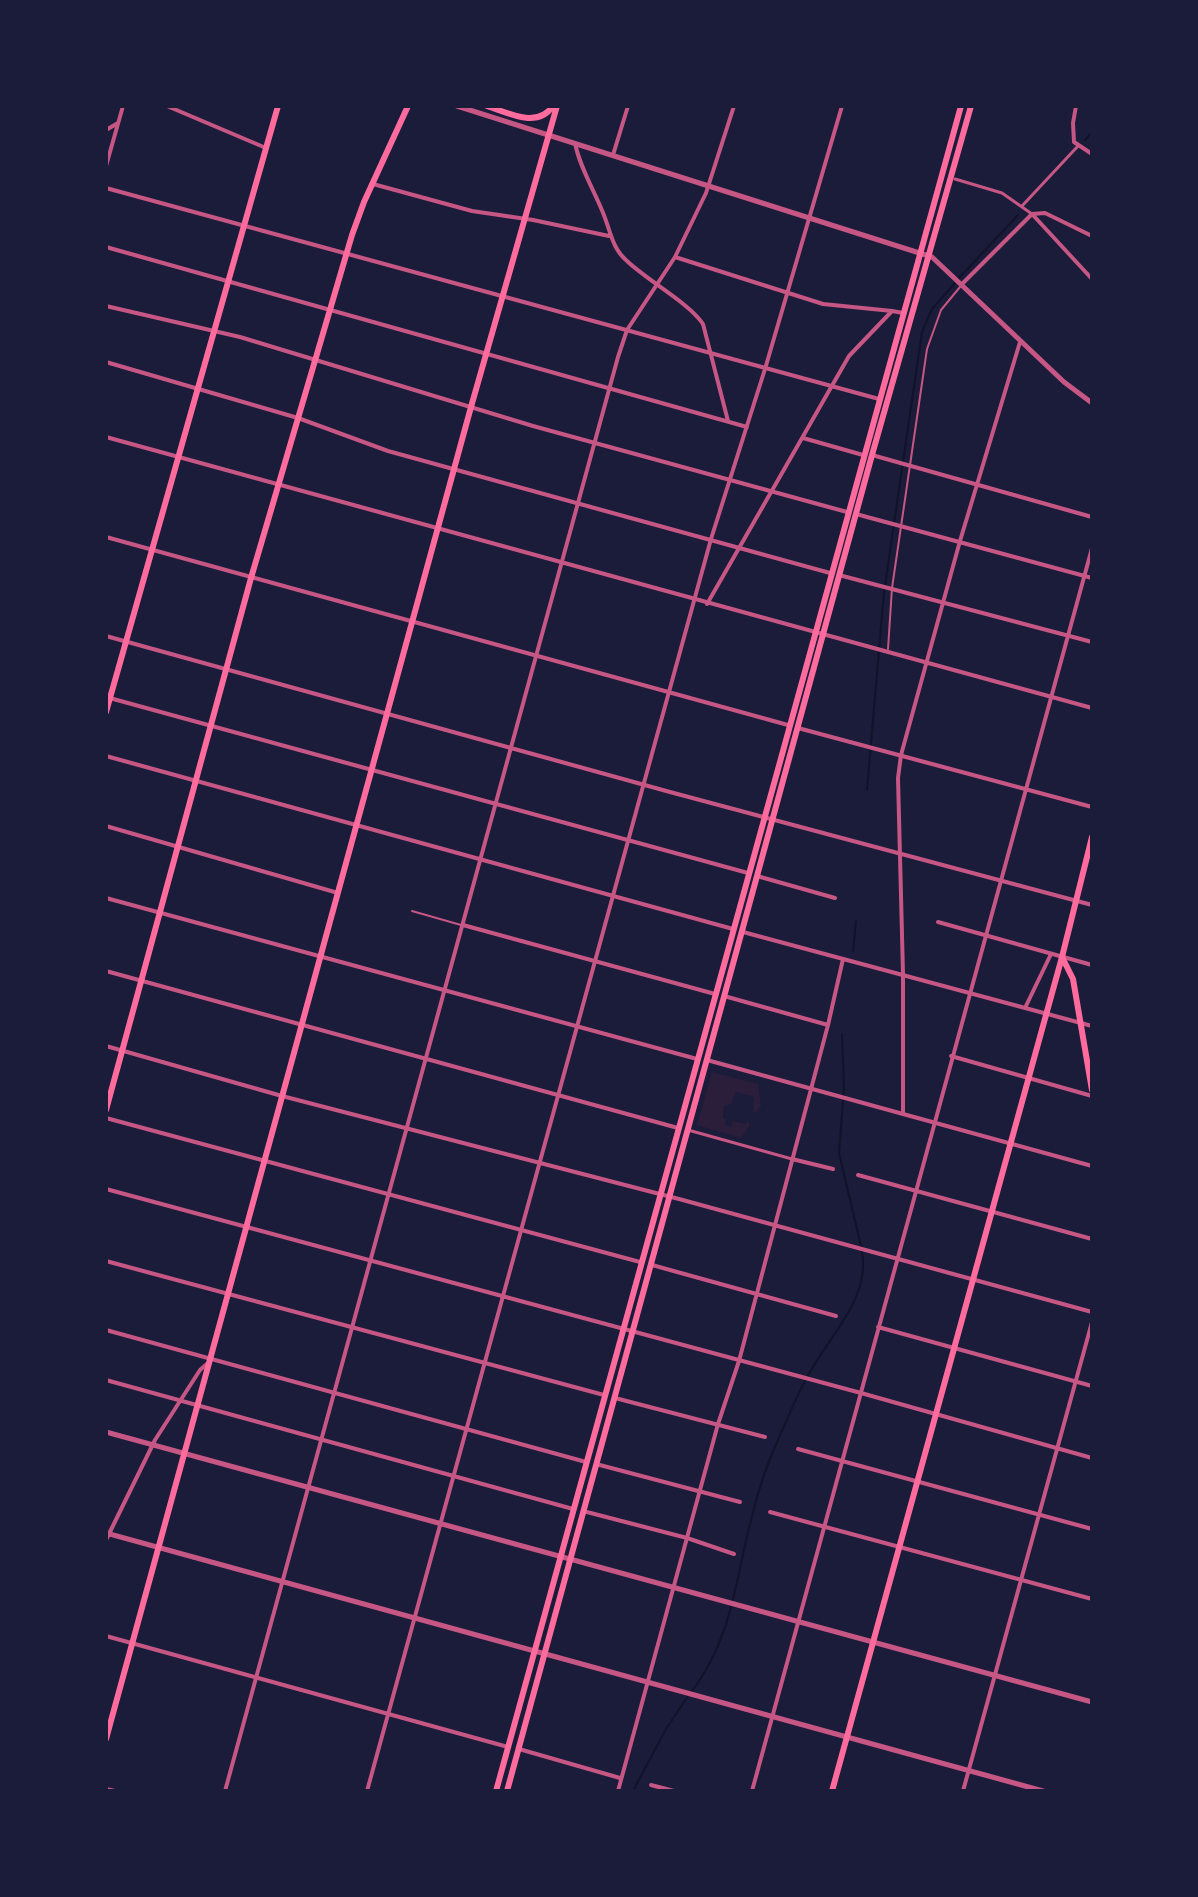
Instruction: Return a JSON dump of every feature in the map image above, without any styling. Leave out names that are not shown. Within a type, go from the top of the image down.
[{"type":"main road","points":[[106,712],[278,106]]},
{"type":"main road","points":[[106,1110],[251,578],[347,253],[373,184],[408,106]]},
{"type":"main road","points":[[487,106],[533,119],[548,113],[555,106]]},
{"type":"main road","points":[[106,1739],[555,106]]},
{"type":"main road","points":[[496,1791],[961,106]]},
{"type":"main road","points":[[507,1791],[872,455],[971,106]]},
{"type":"main road","points":[[832,1791],[1062,957],[1092,837]]},
{"type":"main road","points":[[1062,957],[1073,979],[1092,1093]]},
{"type":"street","points":[[106,166],[123,106]]},
{"type":"street","points":[[167,106],[266,148]]},
{"type":"street","points":[[457,106],[928,255],[962,282],[1064,382],[1092,403]]},
{"type":"street","points":[[613,155],[628,106]]},
{"type":"street","points":[[225,1791],[609,386],[627,330],[675,257],[709,185],[734,106]]},
{"type":"street","points":[[367,1791],[711,539],[765,369],[842,106]]},
{"type":"street","points":[[1022,206],[1076,144],[1073,123],[1076,106]]},
{"type":"street","points":[[106,130],[118,123]]},
{"type":"street","points":[[575,143],[606,219],[609,236],[626,261],[699,318],[712,353],[728,421]]},
{"type":"street","points":[[1076,144],[1092,154]]},
{"type":"street","points":[[955,179],[1002,193],[1022,206],[1092,279]]},
{"type":"street","points":[[373,184],[464,210],[609,236]]},
{"type":"street","points":[[106,188],[879,399]]},
{"type":"street","points":[[962,282],[1032,214],[1045,213],[1092,236]]},
{"type":"street","points":[[106,247],[747,427]]},
{"type":"street","points":[[675,257],[837,306],[903,313]]},
{"type":"street","points":[[106,306],[315,360],[593,443],[847,512]]},
{"type":"street","points":[[707,604],[849,356],[892,311]]},
{"type":"street","points":[[903,1114],[903,974],[897,797],[901,755],[960,541],[1017,348],[1022,340]]},
{"type":"street","points":[[106,362],[298,418],[355,441],[454,470],[830,573]]},
{"type":"street","points":[[106,437],[1092,708]]},
{"type":"street","points":[[803,438],[863,455]]},
{"type":"street","points":[[872,455],[1092,517]]},
{"type":"street","points":[[856,514],[1092,578]]},
{"type":"street","points":[[106,537],[788,725]]},
{"type":"street","points":[[752,1791],[1092,548]]},
{"type":"street","points":[[839,575],[1092,642]]},
{"type":"street","points":[[106,636],[763,818],[1092,905]]},
{"type":"street","points":[[108,697],[748,873]]},
{"type":"street","points":[[798,728],[1092,807]]},
{"type":"street","points":[[106,756],[733,929]]},
{"type":"street","points":[[106,826],[338,893]]},
{"type":"street","points":[[757,876],[835,898]]},
{"type":"street","points":[[106,898],[697,1059]]},
{"type":"street","points":[[938,922],[1092,965]]},
{"type":"street","points":[[463,925],[715,994]]},
{"type":"street","points":[[742,932],[1092,1026]]},
{"type":"street","points":[[1025,1008],[1051,954]]},
{"type":"street","points":[[618,1791],[718,1424],[739,1361],[843,959]]},
{"type":"street","points":[[106,971],[678,1128]]},
{"type":"street","points":[[724,996],[828,1025]]},
{"type":"street","points":[[106,1046],[282,1096],[659,1194],[1092,1312]]},
{"type":"street","points":[[951,1056],[1092,1093]]},
{"type":"street","points":[[707,1060],[1092,1166]]},
{"type":"street","points":[[106,1118],[641,1262]]},
{"type":"street","points":[[688,1130],[833,1169]]},
{"type":"street","points":[[858,1175],[1092,1239]]},
{"type":"street","points":[[106,1189],[816,1380],[1092,1458]]},
{"type":"street","points":[[106,1261],[604,1395]]},
{"type":"street","points":[[652,1265],[836,1316]]},
{"type":"street","points":[[963,1791],[1092,1322]]},
{"type":"street","points":[[878,1327],[1092,1386]]},
{"type":"street","points":[[106,1330],[586,1462]]},
{"type":"street","points":[[209,1360],[153,1445],[107,1536],[158,1547],[1043,1791]]},
{"type":"street","points":[[106,1380],[573,1509]]},
{"type":"street","points":[[615,1398],[765,1437]]},
{"type":"street","points":[[106,1432],[1092,1702]]},
{"type":"street","points":[[798,1449],[1092,1529]]},
{"type":"street","points":[[596,1464],[740,1502]]},
{"type":"street","points":[[583,1511],[687,1538],[734,1554]]},
{"type":"street","points":[[770,1512],[1092,1599]]},
{"type":"street","points":[[106,1636],[508,1747]]},
{"type":"street","points":[[519,1749],[621,1778]]},
{"type":"street","points":[[651,1785],[674,1791]]},
{"type":"street","points":[[106,1789],[115,1791]]},
{"type":"lane","points":[[886,652],[891,588],[931,333],[941,310],[962,282]]},
{"type":"lane","points":[[412,911],[463,925]]},
{"type":"shaded area","points":[[712,1072],[758,1084],[761,1106],[756,1112],[753,1113],[754,1097],[736,1092],[731,1104],[724,1106],[725,1125],[731,1127],[733,1121],[746,1124],[747,1119],[750,1125],[741,1138],[697,1125]]},
{"type":"waterway","points":[[1085,140],[1092,132]]},
{"type":"waterway","points":[[959,278],[1018,215]]},
{"type":"waterway","points":[[867,790],[884,592],[922,332],[932,309],[955,283]]},
{"type":"waterway","points":[[853,951],[856,921]]},
{"type":"waterway","points":[[842,1034],[844,1089],[839,1153],[861,1246]]},
{"type":"waterway","points":[[692,1691],[716,1651],[724,1630],[754,1509],[776,1444],[804,1383],[855,1298],[861,1284],[862,1252]]},
{"type":"waterway","points":[[633,1791],[666,1729],[688,1696]]}]
